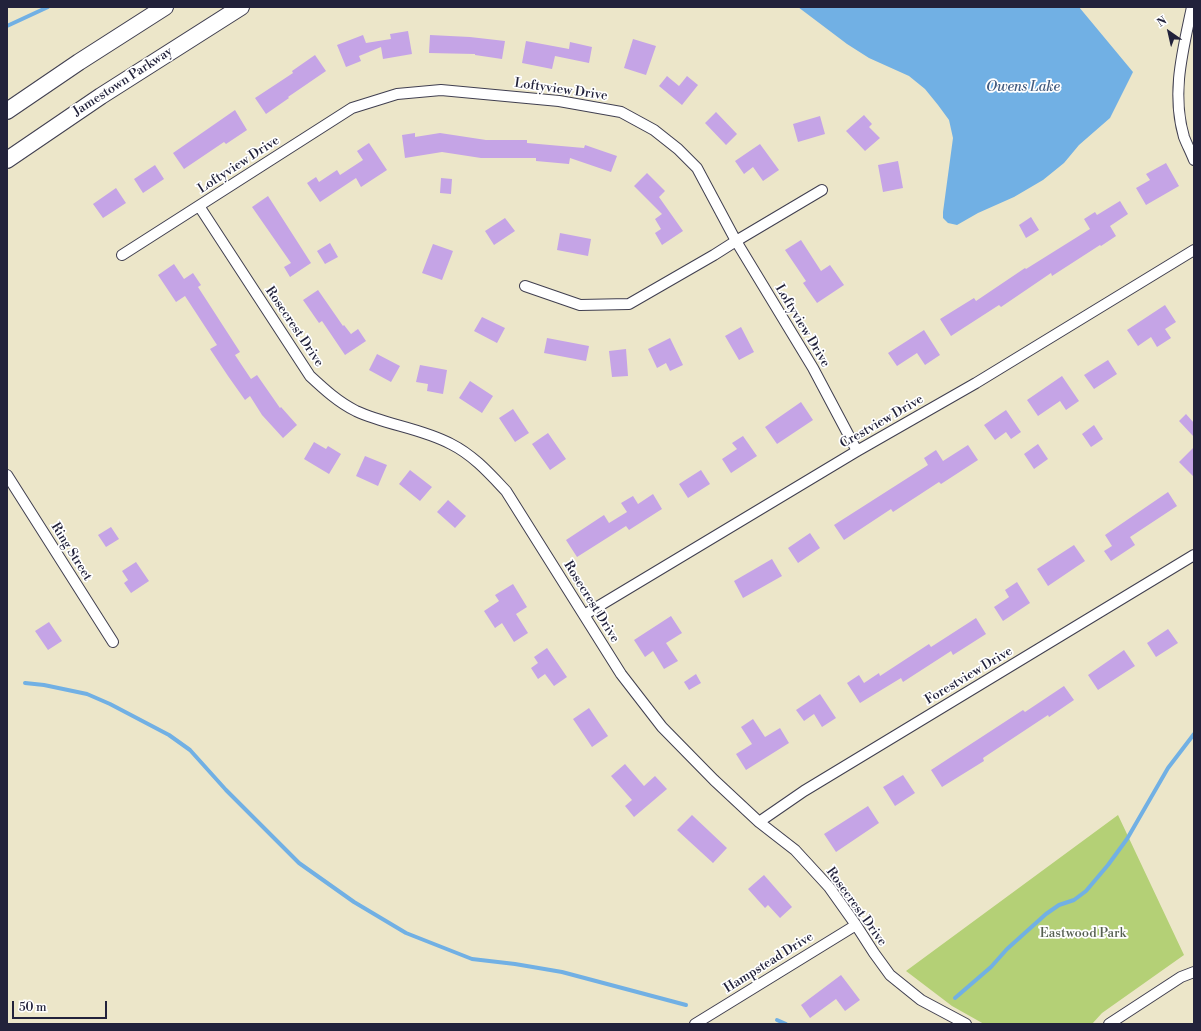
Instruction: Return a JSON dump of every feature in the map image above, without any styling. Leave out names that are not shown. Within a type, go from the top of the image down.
[{"type":"main road","points":[[7,111],[79,62],[165,7]]},
{"type":"main road","name":"Jamestown Parkway","points":[[7,160],[101,96],[240,7]]},
{"type":"street","points":[[1192,7],[1179,70],[1178,91],[1179,112],[1184,138],[1194,160]]},
{"type":"street","name":"Loftyview Drive","points":[[122,255],[352,108],[397,94],[441,90],[559,101],[621,112],[654,130],[678,149],[697,168],[736,241],[813,368],[857,451]]},
{"type":"street","points":[[525,286],[580,305],[629,304],[822,190]]},
{"type":"street","name":"Rosecrest Drive","points":[[199,206],[310,376],[334,398],[356,411],[414,429],[450,444],[467,454],[483,467],[506,491],[621,674],[662,727],[714,780],[759,822],[795,850],[829,887],[890,975],[921,1000],[966,1024]]},
{"type":"street","name":"Crestview Drive","points":[[584,615],[857,451],[976,383],[1194,250]]},
{"type":"street","name":"Ring Street","points":[[7,475],[112,642]]},
{"type":"street","name":"Forestview Drive","points":[[759,822],[804,791],[1194,555]]},
{"type":"street","name":"Hampstead Drive","points":[[695,1024],[856,925]]},
{"type":"street","points":[[1109,1024],[1181,977],[1194,972]]},
{"type":"green space","name":"Eastwood Park","points":[[1118,815],[1184,955],[1102,1013],[1092,1024],[984,1024],[952,1006],[906,971]]},
{"type":"water","name":"Owens Lake","points":[[798,7],[1079,7],[1133,72],[1110,118],[1079,145],[1064,163],[1043,180],[1014,197],[978,213],[957,225],[948,223],[943,218],[953,138],[949,120],[925,89],[909,76],[869,58],[847,44]]},
{"type":"building","points":[[408,31],[412,54],[383,59],[381,47],[359,56],[361,61],[346,67],[337,45],[363,35],[366,43],[391,39],[390,34]]},
{"type":"building","points":[[430,35],[505,41],[502,59],[475,54],[429,53]]},
{"type":"building","points":[[633,39],[656,46],[646,75],[624,68]]},
{"type":"building","points":[[526,41],[569,49],[570,42],[592,47],[589,63],[555,56],[552,69],[522,63]]},
{"type":"building","points":[[315,55],[326,71],[266,114],[255,98],[293,73],[292,71]]},
{"type":"building","points":[[667,76],[679,86],[687,76],[698,85],[682,105],[659,86]]},
{"type":"building","points":[[235,110],[247,130],[226,144],[224,142],[184,169],[173,153]]},
{"type":"building","points":[[716,112],[737,134],[726,145],[705,123]]},
{"type":"building","points":[[864,115],[872,124],[869,127],[880,138],[865,151],[846,131]]},
{"type":"building","points":[[820,116],[825,134],[798,142],[793,124]]},
{"type":"building","points":[[415,133],[415,137],[440,133],[486,140],[527,140],[527,143],[584,148],[585,145],[617,156],[611,172],[570,158],[569,164],[536,161],[536,158],[481,158],[442,152],[405,158],[402,135]]},
{"type":"building","points":[[369,143],[387,170],[361,187],[356,178],[320,202],[307,183],[316,177],[319,182],[337,170],[340,175],[363,160],[357,151]]},
{"type":"building","points":[[760,144],[779,170],[763,181],[753,167],[744,174],[735,161]]},
{"type":"building","points":[[898,161],[903,188],[883,192],[878,165]]},
{"type":"building","points":[[1166,163],[1179,186],[1146,205],[1136,188],[1150,180],[1146,174]]},
{"type":"building","points":[[155,165],[164,179],[143,193],[134,179]]},
{"type":"building","points":[[647,173],[665,191],[659,197],[683,231],[662,245],[655,233],[661,229],[655,219],[662,214],[634,186]]},
{"type":"building","points":[[441,178],[452,179],[451,194],[440,193]]},
{"type":"building","points":[[116,188],[126,203],[103,218],[93,204]]},
{"type":"building","points":[[268,196],[311,263],[290,277],[284,267],[291,263],[252,207]]},
{"type":"building","points":[[1120,201],[1128,214],[1110,226],[1116,236],[1052,276],[1051,273],[1001,307],[999,305],[951,336],[940,319],[974,298],[976,301],[1025,268],[1026,269],[1090,229],[1084,219],[1095,212],[1097,215]]},
{"type":"building","points":[[1031,217],[1039,230],[1026,238],[1019,225]]},
{"type":"building","points":[[505,218],[515,231],[494,245],[485,231]]},
{"type":"building","points":[[560,233],[591,239],[588,256],[557,250]]},
{"type":"building","points":[[801,240],[821,271],[830,265],[844,285],[817,303],[803,283],[806,281],[785,250]]},
{"type":"building","points":[[330,243],[338,257],[325,264],[317,251]]},
{"type":"building","points":[[433,244],[453,251],[442,280],[422,273]]},
{"type":"building","points":[[174,264],[184,279],[193,273],[201,285],[198,287],[240,352],[235,355],[251,379],[257,375],[280,408],[281,407],[297,425],[283,438],[262,415],[250,396],[245,400],[228,376],[210,349],[217,345],[185,296],[176,302],[158,275]]},
{"type":"building","points":[[318,290],[343,326],[344,325],[351,334],[358,329],[366,341],[345,355],[322,321],[319,323],[303,300]]},
{"type":"building","points":[[1165,305],[1176,322],[1165,329],[1171,338],[1157,347],[1151,337],[1138,346],[1127,330]]},
{"type":"building","points":[[482,317],[505,328],[497,343],[474,331]]},
{"type":"building","points":[[741,327],[754,352],[739,360],[725,336]]},
{"type":"building","points":[[924,330],[940,355],[925,365],[917,353],[897,366],[888,353]]},
{"type":"building","points":[[547,338],[589,346],[586,361],[544,353]]},
{"type":"building","points":[[670,338],[683,365],[670,371],[666,363],[657,368],[648,349]]},
{"type":"building","points":[[626,349],[628,376],[612,377],[609,351]]},
{"type":"building","points":[[377,354],[400,366],[391,382],[369,370]]},
{"type":"building","points":[[1108,360],[1117,374],[1094,389],[1084,375]]},
{"type":"building","points":[[420,365],[447,370],[443,394],[427,391],[428,384],[416,382]]},
{"type":"building","points":[[1062,376],[1079,401],[1066,410],[1060,401],[1038,416],[1027,400]]},
{"type":"building","points":[[470,381],[493,396],[482,413],[459,398]]},
{"type":"building","points":[[801,402],[813,420],[777,444],[765,427]]},
{"type":"building","points":[[513,409],[529,433],[515,442],[499,418]]},
{"type":"building","points":[[1006,410],[1021,432],[1011,439],[1006,432],[995,440],[984,425]]},
{"type":"building","points":[[1186,414],[1194,423],[1194,437],[1179,421]]},
{"type":"building","points":[[1094,425],[1103,439],[1091,447],[1082,434]]},
{"type":"building","points":[[548,433],[566,459],[550,470],[532,444]]},
{"type":"building","points":[[743,436],[757,456],[731,473],[722,459],[737,449],[732,443]]},
{"type":"building","points":[[314,442],[326,449],[328,446],[341,454],[329,474],[304,459]]},
{"type":"building","points":[[1038,444],[1048,459],[1034,469],[1024,454]]},
{"type":"building","points":[[968,445],[978,460],[941,484],[939,482],[893,512],[891,509],[844,540],[834,525],[928,465],[924,458],[936,450],[943,461]]},
{"type":"building","points":[[1194,447],[1194,477],[1179,462]]},
{"type":"building","points":[[365,456],[387,465],[378,486],[356,476]]},
{"type":"building","points":[[410,470],[432,487],[420,501],[399,484]]},
{"type":"building","points":[[701,470],[710,484],[688,498],[679,484]]},
{"type":"building","points":[[1168,492],[1177,506],[1130,537],[1135,545],[1111,561],[1104,551],[1112,546],[1105,535]]},
{"type":"building","points":[[653,494],[662,509],[629,530],[626,526],[577,557],[566,540],[604,515],[609,523],[627,512],[621,503],[633,496],[638,504]]},
{"type":"building","points":[[448,500],[466,516],[455,528],[437,512]]},
{"type":"building","points":[[111,527],[119,539],[106,547],[98,535]]},
{"type":"building","points":[[810,533],[820,548],[798,563],[788,548]]},
{"type":"building","points":[[1074,545],[1085,561],[1048,586],[1037,569]]},
{"type":"building","points":[[772,559],[782,576],[743,598],[734,581]]},
{"type":"building","points":[[136,562],[149,581],[131,593],[124,583],[128,580],[122,571]]},
{"type":"building","points":[[1017,582],[1030,603],[1003,621],[994,607],[1009,597],[1005,590]]},
{"type":"building","points":[[513,584],[527,607],[516,614],[528,633],[514,642],[502,623],[495,628],[484,611],[499,601],[495,595]]},
{"type":"building","points":[[671,616],[682,633],[666,643],[678,661],[664,669],[653,651],[645,657],[634,640]]},
{"type":"building","points":[[976,618],[986,634],[953,655],[951,651],[903,682],[901,678],[860,703],[847,683],[859,675],[864,683],[879,673],[880,676],[929,644],[931,647]]},
{"type":"building","points":[[49,622],[62,641],[48,650],[35,631]]},
{"type":"building","points":[[1168,629],[1178,643],[1156,657],[1147,643]]},
{"type":"building","points":[[547,648],[567,677],[554,686],[545,674],[538,679],[531,668],[538,663],[534,657]]},
{"type":"building","points":[[1124,650],[1135,666],[1098,690],[1088,675]]},
{"type":"building","points":[[696,674],[701,683],[689,690],[684,682]]},
{"type":"building","points":[[1064,686],[1074,700],[1049,717],[1048,715],[983,758],[984,761],[942,787],[931,770],[1023,710],[1025,712]]},
{"type":"building","points":[[820,694],[836,718],[822,727],[814,714],[804,721],[796,710]]},
{"type":"building","points":[[589,708],[608,736],[592,747],[573,719]]},
{"type":"building","points":[[753,719],[765,737],[780,728],[789,743],[746,770],[736,754],[752,744],[741,727]]},
{"type":"building","points":[[625,764],[644,786],[655,776],[667,789],[634,817],[625,806],[632,800],[611,776]]},
{"type":"building","points":[[903,775],[915,793],[895,806],[883,787]]},
{"type":"building","points":[[868,806],[879,823],[836,852],[824,834]]},
{"type":"building","points":[[692,815],[727,848],[713,863],[677,830]]},
{"type":"building","points":[[764,875],[792,907],[780,918],[768,905],[765,908],[748,889]]},
{"type":"building","points":[[841,975],[860,1000],[845,1011],[836,999],[810,1018],[801,1005]]},
{"type":"waterway","points":[[7,26],[48,7]]},
{"type":"waterway","points":[[25,683],[44,685],[87,694],[110,704],[169,735],[190,750],[226,790],[299,863],[354,902],[406,933],[472,959],[562,972],[686,1005]]},
{"type":"waterway","points":[[955,998],[991,967],[1007,949],[1046,914],[1059,905],[1074,900],[1086,891],[1127,839],[1168,768],[1194,734]]},
{"type":"waterway","points":[[777,1020],[786,1024]]}]
